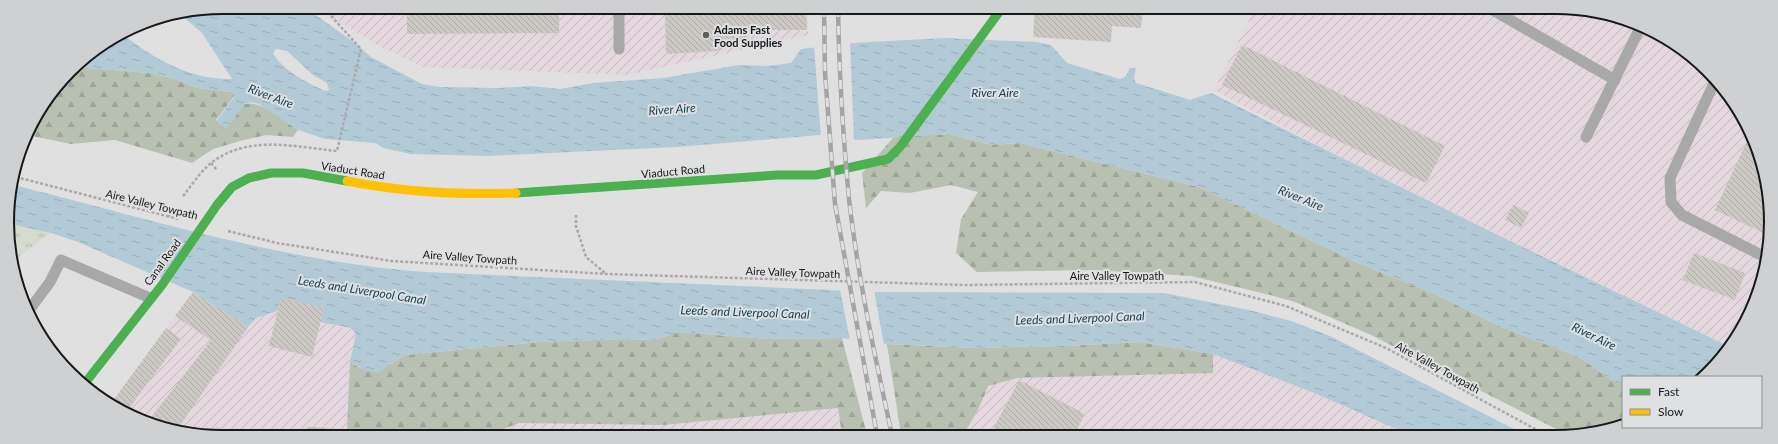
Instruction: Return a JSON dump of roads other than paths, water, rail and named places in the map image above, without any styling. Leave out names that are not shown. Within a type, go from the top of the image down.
[{"type":"street","name":"Viaduct Road","points":[[270,174],[303,173],[376,187],[492,194],[577,190],[777,175],[816,175],[888,159],[900,147],[998,14]]},
{"type":"street","name":"Canal Road","points":[[87,380],[150,298],[162,285],[217,205],[232,187],[249,178],[270,174]]},
{"type":"lane","points":[[619,14],[619,48]]},
{"type":"lane","points":[[1500,14],[1615,80]]},
{"type":"lane","points":[[1586,137],[1639,31]]},
{"type":"lane","points":[[1713,86],[1670,178],[1671,202],[1682,215],[1761,255]]},
{"type":"lane","points":[[32,306],[50,282],[61,260],[150,298]]},
{"type":"water","name":"River Aire","points":[[208,14],[315,14],[371,57],[422,84],[440,87],[498,88],[531,86],[560,89],[593,83],[663,78],[739,65],[768,66],[791,63],[801,49],[853,43],[944,38],[1036,42],[1051,45],[1067,63],[1120,79],[1126,76],[1130,68],[1136,68],[1134,78],[1136,83],[1190,100],[1211,93],[1494,233],[1724,344],[1695,376],[1622,376],[1622,385],[1610,379],[1579,357],[1499,326],[1437,295],[1358,263],[1199,187],[1020,143],[992,145],[949,134],[858,140],[820,135],[678,147],[487,156],[411,154],[383,148],[375,143],[325,139],[298,130],[259,104],[251,102],[244,104],[226,129],[216,121],[235,96],[232,92],[198,88],[175,79],[149,73],[83,68],[106,49],[127,37],[147,52],[187,72],[202,76],[232,79],[202,33],[184,18]],"holes":[[[276,49],[287,51],[313,75],[327,83],[329,90],[325,91],[310,84],[289,71],[273,53]]]},
{"type":"water","name":"Leeds and Liverpool Canal","points":[[17,186],[218,238],[269,249],[373,267],[426,272],[873,292],[1164,293],[1249,310],[1291,321],[1330,336],[1516,430],[1399,430],[1312,392],[1213,354],[1140,342],[1067,346],[974,348],[887,344],[842,338],[767,339],[679,332],[653,340],[622,339],[539,342],[405,355],[377,373],[363,370],[350,362],[356,334],[351,328],[320,322],[324,308],[281,298],[277,311],[256,318],[248,327],[193,292],[78,242],[51,233],[14,225],[14,208]]},
{"type":"railway","points":[[824,14],[825,73],[835,204],[876,430]]},
{"type":"railway","points":[[838,14],[843,127],[849,199],[857,258],[879,376],[891,430]]},
{"type":"place","name":"Adams Fast Food Supplies","points":[[706,35]]}]
